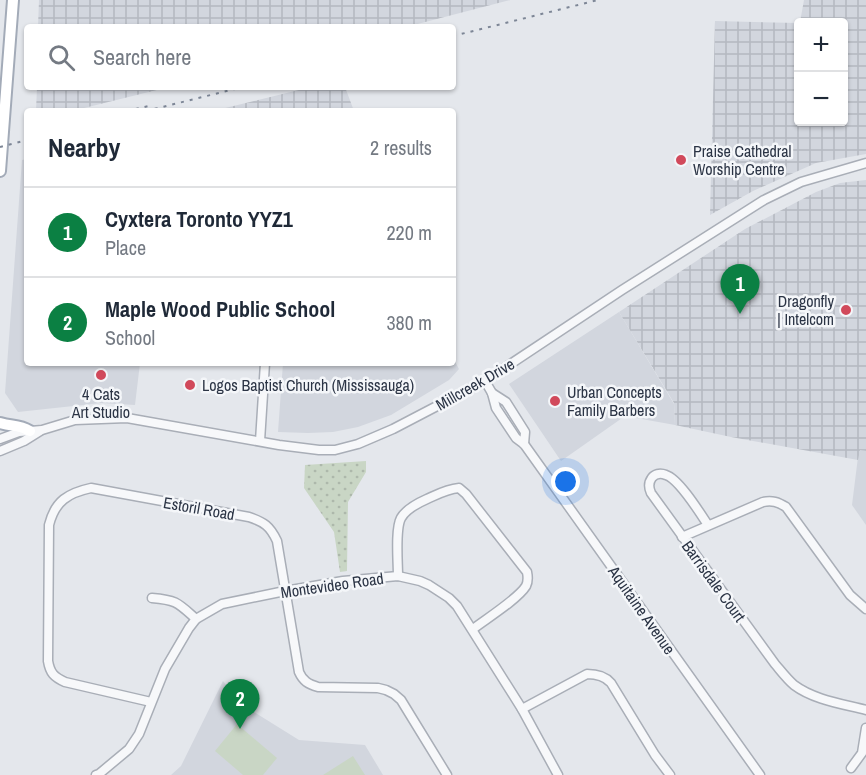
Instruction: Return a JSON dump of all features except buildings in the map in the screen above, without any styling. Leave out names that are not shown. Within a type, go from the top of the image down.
[{"type":"main road","points":[[0,171],[13,0]]},
{"type":"main road","points":[[0,423],[21,426],[30,431]]},
{"type":"street","name":"Millcreek Drive","points":[[0,439],[19,432],[42,430],[75,420],[127,418],[319,450],[335,450],[358,444],[393,429],[485,381],[764,200],[801,182],[866,163]]},
{"type":"street","points":[[260,441],[265,366]]},
{"type":"street","name":"Aquitaine Avenue","points":[[485,381],[492,393],[496,408],[516,438],[524,444],[760,775]]},
{"type":"street","name":"Millcreek Drive","points":[[0,451],[42,430]]},
{"type":"street","name":"Barrisdale Court","points":[[708,525],[678,483],[669,475],[654,476],[649,481],[648,487],[651,494],[775,664],[794,685],[818,698],[866,710]]},
{"type":"street","name":"Estoril Road","points":[[151,702],[65,682],[50,672],[48,661],[49,525],[52,514],[60,501],[77,491],[92,488],[249,517],[263,522],[273,532],[277,541],[299,672],[303,680],[318,687],[378,688],[394,694],[401,700],[447,775]]},
{"type":"street","points":[[398,576],[398,528],[401,519],[418,503],[447,489],[459,488],[527,572],[528,581],[519,594],[473,629]]},
{"type":"street","points":[[682,537],[763,501],[777,502],[786,507],[850,595],[866,609]]},
{"type":"street","name":"Montevideo Road","points":[[98,775],[129,749],[146,719],[165,669],[189,628],[196,619],[208,611],[222,604],[285,591],[343,581],[398,576],[420,581],[449,598],[457,606],[522,709],[554,774]]},
{"type":"street","points":[[152,598],[177,602],[196,619]]},
{"type":"street","points":[[522,709],[587,674],[607,678],[670,775]]},
{"type":"street","points":[[851,768],[862,753],[866,728]]},
{"type":"shaded area","points":[[39,0],[510,0],[418,24],[38,24]]},
{"type":"shaded area","points":[[804,0],[866,0],[866,154],[816,163],[753,191],[710,215],[715,21],[794,23],[794,126],[848,126],[848,18],[801,18]]},
{"type":"shaded area","points":[[37,90],[157,90],[84,108],[36,108]]},
{"type":"shaded area","points":[[299,90],[346,90],[353,108],[225,108]]},
{"type":"shaded area","points":[[22,160],[24,160],[24,366],[140,366],[135,405],[101,403],[18,412],[5,393]]},
{"type":"shaded area","points":[[866,180],[866,451],[860,450],[858,460],[675,425],[674,403],[619,312],[745,229],[816,192],[840,183]]},
{"type":"shaded area","points":[[619,312],[674,404],[675,425],[625,416],[561,461],[509,384]]},
{"type":"shaded area","points":[[456,364],[459,369],[449,380],[391,415],[358,427],[333,432],[278,432],[283,366],[456,366]]},
{"type":"shaded area","points":[[859,449],[866,451],[866,525],[852,505]]},
{"type":"shaded area","points":[[223,681],[241,704],[299,740],[365,745],[383,775],[171,775],[181,766]]},
{"type":"green space","points":[[366,461],[366,472],[348,502],[347,571],[340,572],[334,532],[304,488],[305,465]]},
{"type":"green space","points":[[237,724],[277,758],[263,775],[243,775],[215,751]]},
{"type":"green space","points":[[353,756],[365,775],[323,775]]},
{"type":"railway","points":[[456,35],[598,0]]},
{"type":"railway","points":[[158,108],[231,90]]},
{"type":"railway","points":[[140,108],[153,105]]},
{"type":"railway","points":[[0,147],[24,141]]},
{"type":"place","name":"Praise Cathedral Worship Centre","points":[[681,160]]},
{"type":"place","name":"Dragonfly | Intelcom","points":[[846,310]]},
{"type":"place","name":"Cyxtera Toronto YYZ1","points":[[740,314]]},
{"type":"place","name":"4 Cats Art Studio","points":[[101,375]]},
{"type":"place","name":"Logos Baptist Church (Mississauga)","points":[[190,385]]},
{"type":"place","name":"Urban Concepts Family Barbers","points":[[555,401]]},
{"type":"place","name":"Maple Wood Public School","points":[[240,729]]}]
